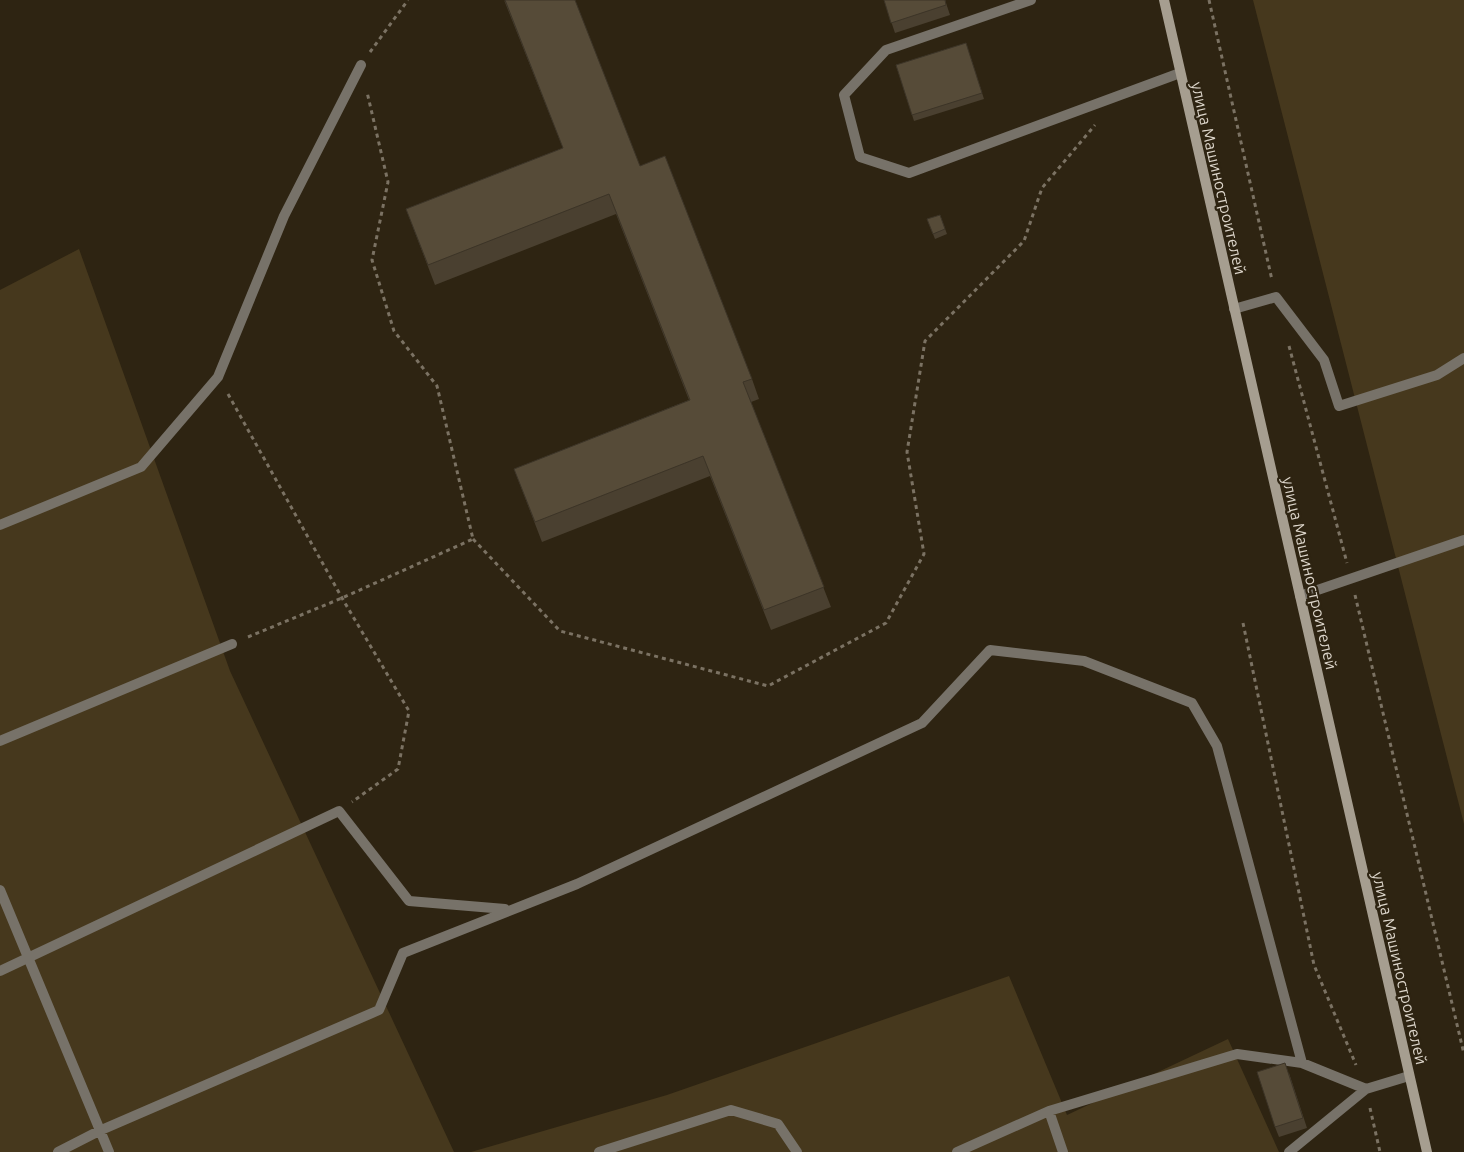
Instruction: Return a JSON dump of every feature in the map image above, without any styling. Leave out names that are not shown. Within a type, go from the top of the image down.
[{"type":"street","name":"улица Машиностроителей","points":[[1164,0],[1427,1152]]},
{"type":"lane","points":[[1031,0],[886,50],[844,95],[860,157],[909,173],[1180,73]]},
{"type":"lane","points":[[0,525],[142,467],[218,377],[284,216],[361,65]]},
{"type":"lane","points":[[1234,309],[1276,298],[1324,360],[1339,406],[1437,374],[1464,358]]},
{"type":"lane","points":[[1300,596],[1464,540]]},
{"type":"lane","points":[[0,741],[232,644]]},
{"type":"lane","points":[[58,1152],[99,1131],[379,1010],[403,953],[577,884],[922,723],[990,650],[1084,661],[1192,703],[1217,746],[1302,1063]]},
{"type":"lane","points":[[0,971],[340,811],[408,901],[508,910]]},
{"type":"lane","points":[[0,890],[109,1152]]},
{"type":"lane","points":[[957,1152],[1049,1112],[1237,1054],[1302,1063],[1366,1089]]},
{"type":"lane","points":[[1289,1152],[1366,1089],[1409,1076]]},
{"type":"lane","points":[[599,1152],[730,1110],[778,1124],[797,1152]]},
{"type":"lane","points":[[1049,1112],[1063,1152]]},
{"type":"path","points":[[408,0],[361,65],[388,182],[372,260],[394,331],[437,386],[473,539],[560,631],[768,686],[886,623],[924,554],[907,452],[926,341],[1024,241],[1042,188],[1096,123]]},
{"type":"path","points":[[1209,0],[1276,298]]},
{"type":"path","points":[[1289,344],[1351,579],[1464,1054]]},
{"type":"path","points":[[218,377],[342,598],[409,711],[398,769],[340,811]]},
{"type":"path","points":[[232,644],[342,598],[473,539]]},
{"type":"path","points":[[1243,623],[1314,965],[1366,1089],[1380,1152]]},
{"type":"shaded area","points":[[1253,0],[1464,0],[1464,824]]},
{"type":"shaded area","points":[[79,249],[230,671],[454,1152],[0,1152],[0,290]]},
{"type":"shaded area","points":[[1009,976],[1067,1115],[1228,1039],[1279,1152],[471,1152],[667,1095]]},
{"type":"building","points":[[505,0],[575,0],[640,166],[665,156],[752,379],[743,382],[824,587],[764,610],[703,456],[535,522],[514,469],[690,400],[609,194],[428,265],[406,209],[563,148]]},
{"type":"building","points":[[884,0],[945,0],[946,5],[891,23]]},
{"type":"building","points":[[966,43],[982,93],[912,115],[896,65]]},
{"type":"building","points":[[940,215],[945,229],[933,234],[927,219]]},
{"type":"building","points":[[1285,1063],[1303,1118],[1275,1127],[1257,1072]]}]
